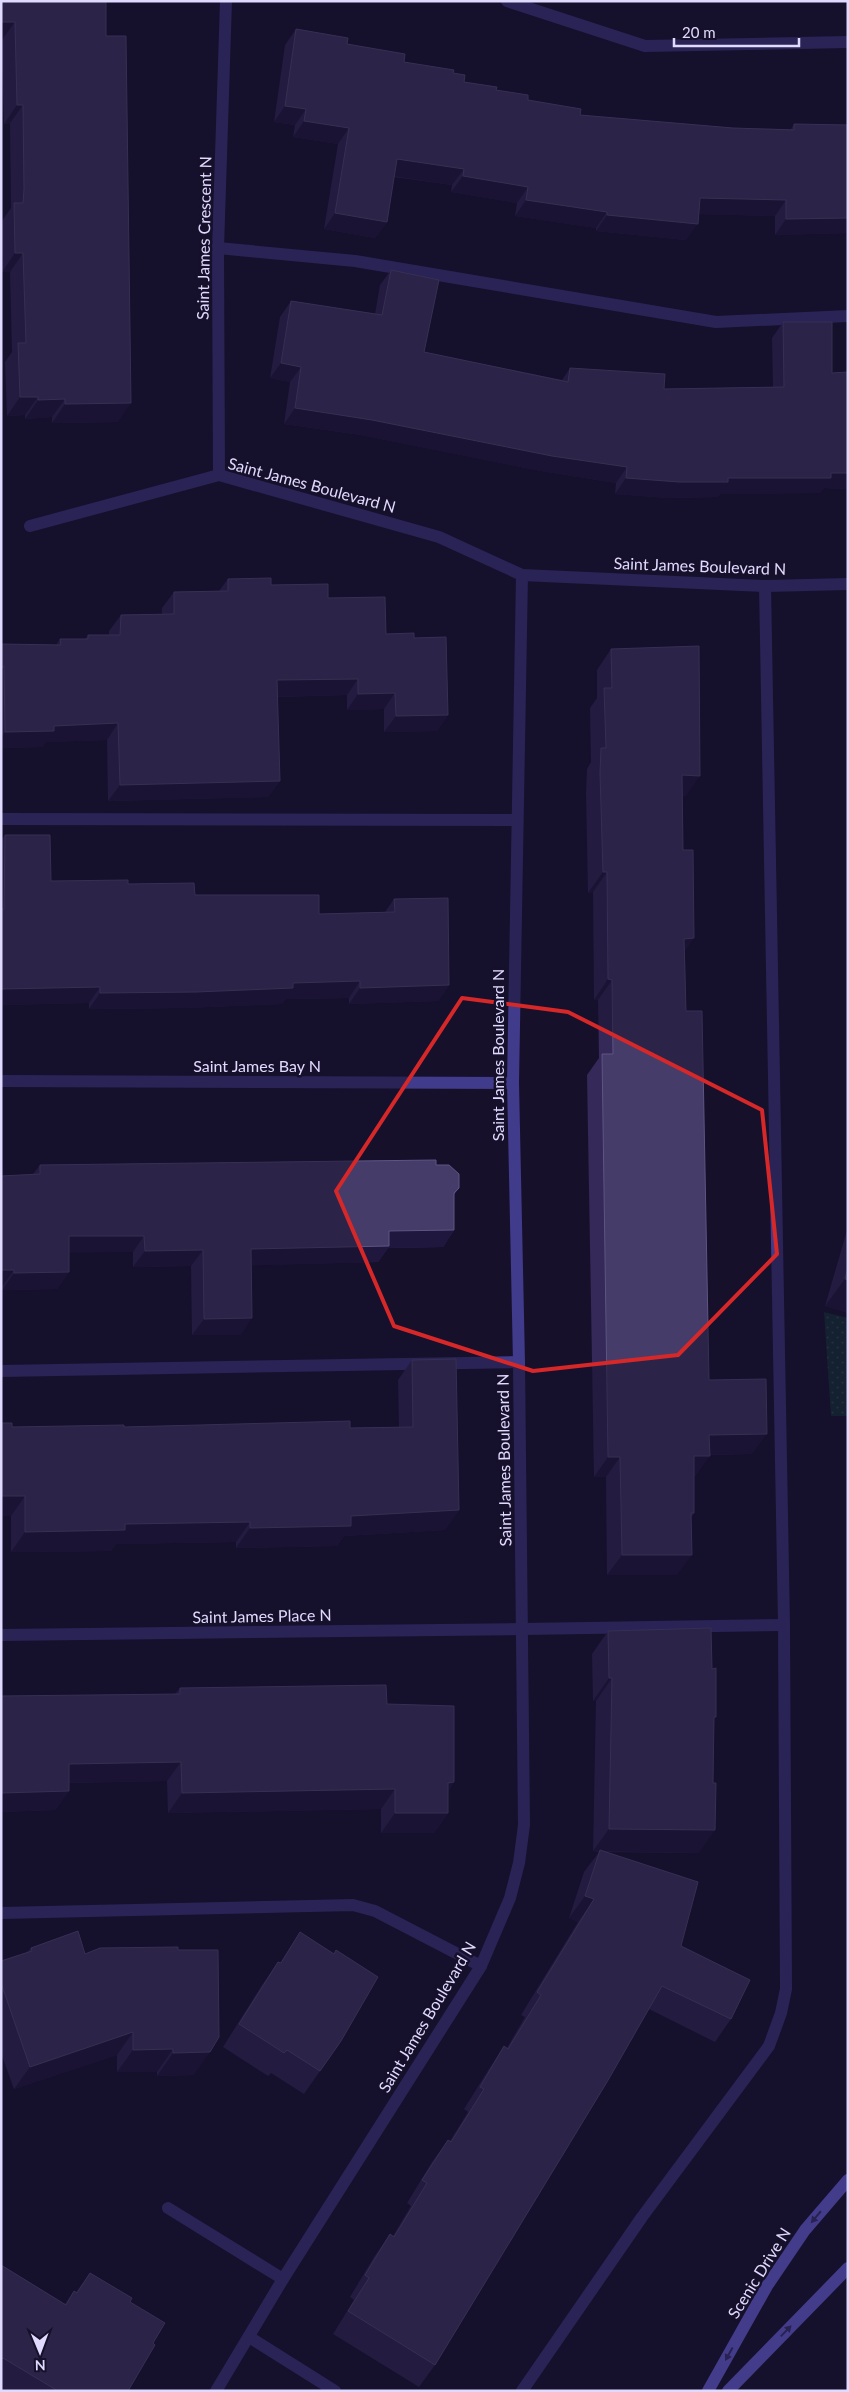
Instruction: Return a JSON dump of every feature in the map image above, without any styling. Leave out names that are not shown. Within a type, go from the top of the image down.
[{"type":"main road","name":"Scenic Drive N","points":[[708,2391],[767,2286],[806,2230],[848,2180]]},
{"type":"main road","points":[[728,2391],[848,2268]]},
{"type":"street","name":"Saint James Crescent N","points":[[220,475],[218,248],[226,1]]},
{"type":"street","points":[[507,1],[645,46],[848,42]]},
{"type":"street","points":[[218,248],[355,261],[716,322],[848,316]]},
{"type":"street","name":"Saint James Boulevard N","points":[[30,526],[220,475],[440,537],[522,575],[765,586],[848,584]]},
{"type":"street","name":"Saint James Boulevard N","points":[[216,2391],[283,2279],[481,1966],[510,1898],[519,1863],[524,1825],[523,1629],[513,1084],[522,575]]},
{"type":"street","points":[[522,2391],[642,2218],[769,2046],[781,2013],[786,1989],[784,1625],[765,586]]},
{"type":"street","points":[[1,819],[517,820]]},
{"type":"street","name":"Saint James Bay N","points":[[1,1081],[513,1084]]},
{"type":"street","points":[[1,1371],[519,1362]]},
{"type":"street","name":"Saint James Place N","points":[[1,1635],[784,1625]]},
{"type":"street","points":[[1,1913],[352,1905],[375,1911],[481,1966]]},
{"type":"street","points":[[168,2208],[283,2279]]},
{"type":"street","points":[[249,2337],[335,2391]]},
{"type":"highlighted area","points":[[462,998],[568,1012],[762,1110],[777,1254],[678,1355],[533,1371],[394,1326],[336,1191]]},
{"type":"green space","points":[[824,1312],[848,1318],[848,1416],[831,1416]]},
{"type":"building","points":[[1,1],[106,1],[106,36],[126,36],[131,403],[65,404],[65,399],[38,400],[38,397],[20,397],[18,343],[26,343],[23,253],[15,253],[14,203],[23,203],[23,105],[17,105],[15,22],[1,22]]},
{"type":"building","points":[[296,29],[348,38],[347,44],[405,54],[404,62],[454,70],[453,73],[465,75],[464,82],[497,87],[496,90],[528,95],[528,100],[581,109],[580,115],[733,128],[794,130],[794,124],[848,125],[848,218],[786,219],[786,200],[700,198],[698,224],[607,215],[607,212],[526,200],[528,187],[463,176],[464,169],[397,159],[387,222],[335,213],[349,128],[304,121],[306,109],[285,106]]},
{"type":"building","points":[[391,270],[439,280],[424,352],[568,382],[570,368],[665,374],[664,389],[784,387],[783,322],[832,322],[832,373],[848,372],[848,473],[831,473],[831,478],[728,478],[728,482],[679,482],[626,478],[627,467],[552,456],[372,420],[295,408],[301,367],[281,363],[291,301],[382,315]]},
{"type":"building","points":[[271,578],[271,585],[328,584],[328,598],[385,597],[386,634],[414,633],[414,638],[446,637],[448,715],[396,716],[395,693],[358,694],[358,679],[277,680],[280,781],[120,785],[118,723],[54,726],[54,731],[5,732],[4,666],[1,669],[1,644],[61,645],[60,639],[88,639],[88,635],[120,635],[121,615],[174,614],[174,592],[228,591],[228,579]]},
{"type":"building","points":[[699,646],[700,776],[682,775],[683,850],[693,850],[694,938],[684,939],[686,1011],[702,1011],[709,1380],[766,1379],[767,1434],[709,1435],[710,1456],[694,1456],[694,1513],[691,1513],[692,1555],[622,1555],[620,1457],[608,1457],[602,1054],[613,1054],[612,980],[608,979],[607,872],[603,872],[600,773],[601,748],[606,748],[604,688],[612,688],[611,649]]},
{"type":"building","points":[[5,835],[50,835],[51,881],[128,880],[128,884],[194,883],[195,895],[319,895],[319,914],[395,912],[394,899],[448,898],[449,985],[360,988],[360,981],[293,983],[293,988],[100,993],[100,987],[1,989],[1,909],[4,909]]},
{"type":"building","points":[[436,1160],[436,1165],[449,1165],[459,1174],[459,1188],[454,1193],[454,1230],[389,1231],[389,1246],[251,1249],[252,1318],[204,1319],[203,1250],[145,1251],[144,1236],[69,1236],[69,1272],[14,1273],[14,1270],[1,1270],[1,1176],[40,1174],[40,1165]]},
{"type":"building","points":[[848,1267],[848,1280],[845,1279]]},
{"type":"building","points":[[456,1359],[459,1510],[351,1516],[351,1526],[250,1528],[250,1522],[125,1524],[125,1530],[25,1532],[25,1496],[1,1496],[1,1423],[12,1423],[12,1427],[124,1425],[124,1427],[350,1421],[350,1428],[413,1427],[412,1360]]},
{"type":"building","points":[[711,1628],[712,1669],[716,1668],[713,1783],[716,1783],[715,1830],[609,1829],[612,1678],[609,1678],[608,1631]]},
{"type":"building","points":[[386,1685],[387,1704],[454,1706],[454,1782],[448,1783],[448,1813],[395,1813],[395,1789],[182,1793],[181,1762],[69,1764],[69,1791],[1,1793],[1,1696],[180,1694],[180,1688]]},
{"type":"building","points":[[600,1850],[698,1882],[681,1946],[750,1980],[731,2019],[662,1986],[607,2082],[435,2365],[348,2311],[369,2278],[365,2275],[390,2234],[394,2237],[427,2183],[422,2180],[448,2140],[451,2142],[484,2089],[480,2087],[504,2046],[508,2049],[541,1995],[537,1992],[594,1899],[585,1896]]},
{"type":"building","points":[[78,1931],[85,1954],[100,1948],[178,1947],[178,1950],[218,1950],[219,2037],[210,2052],[173,2053],[173,2049],[133,2050],[133,2032],[30,2067],[1,1983],[1,1961],[32,1951],[31,1948]]},
{"type":"building","points":[[300,1932],[334,1954],[336,1950],[378,1977],[341,2041],[320,2071],[287,2050],[284,2053],[239,2024],[278,1962],[281,1963]]},
{"type":"building","points":[[1,2265],[66,2305],[74,2291],[77,2293],[90,2273],[132,2298],[130,2302],[165,2323],[153,2343],[155,2345],[128,2391],[58,2391],[3,2358],[1,2360]]}]
